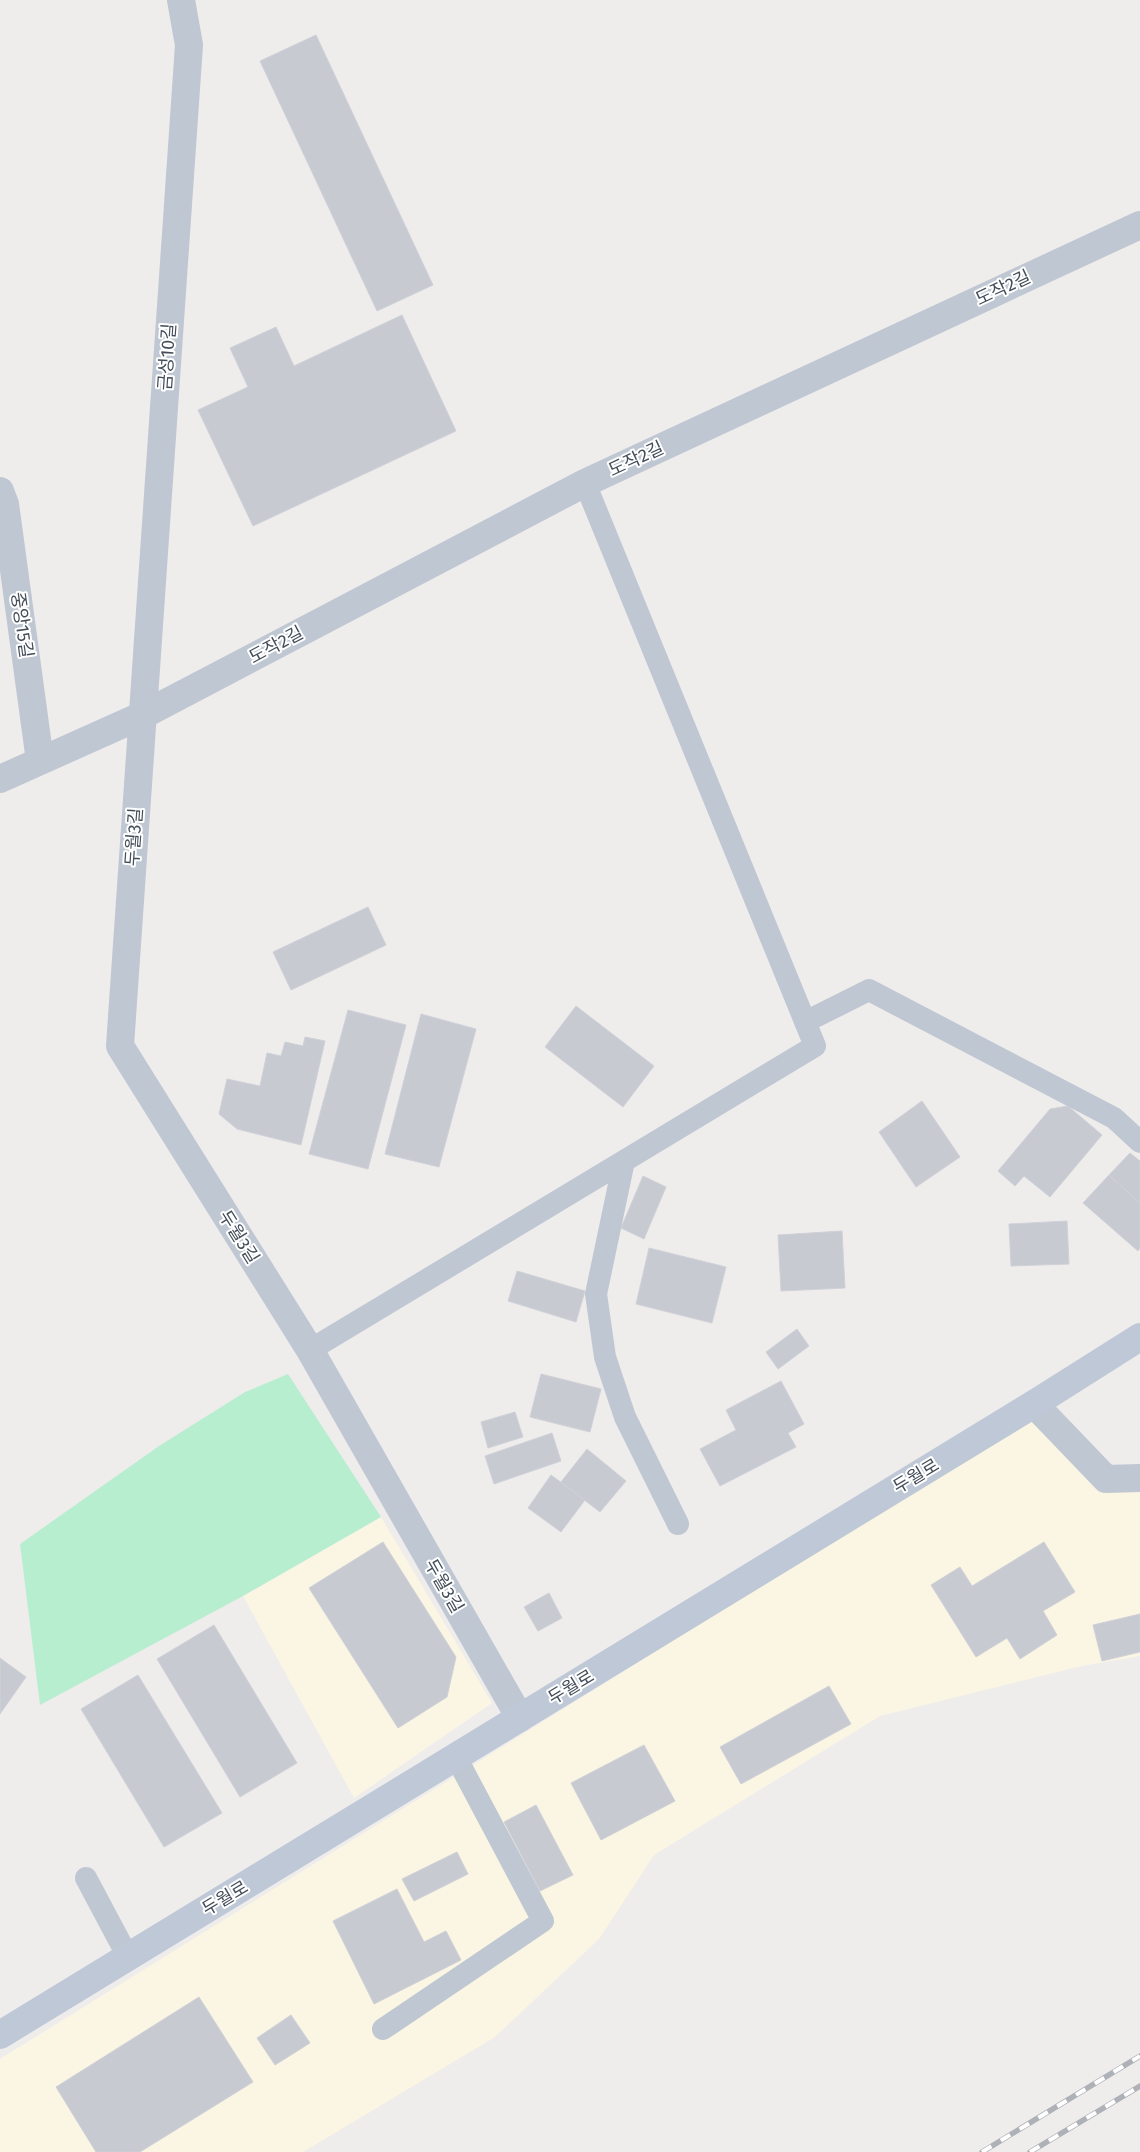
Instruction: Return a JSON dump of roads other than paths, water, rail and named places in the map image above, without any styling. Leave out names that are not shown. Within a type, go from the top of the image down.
[{"type":"main road","name":"두월로","points":[[0,2035],[1034,1404],[1140,1337]]},
{"type":"street","name":"금성10길","points":[[143,715],[189,45],[180,0]]},
{"type":"street","name":"도작2길","points":[[143,715],[585,483],[1140,225]]},
{"type":"street","name":"중앙15길","points":[[0,491],[5,504],[40,761]]},
{"type":"street","points":[[0,779],[143,715]]},
{"type":"street","name":"두월3길","points":[[143,715],[120,1046],[310,1350],[520,1718]]},
{"type":"street","points":[[1034,1404],[1106,1479],[1140,1478]]},
{"type":"lane","points":[[310,1350],[815,1046],[585,483]]},
{"type":"lane","points":[[805,1022],[869,990],[1114,1118],[1140,1142]]},
{"type":"lane","points":[[624,1161],[596,1294],[605,1358],[625,1417],[678,1524]]},
{"type":"lane","points":[[383,2029],[542,1921],[456,1756]]},
{"type":"lane","points":[[86,1878],[128,1957]]},
{"type":"railway","points":[[982,2152],[1140,2056]]},
{"type":"railway","points":[[1030,2152],[1140,2086]]}]
